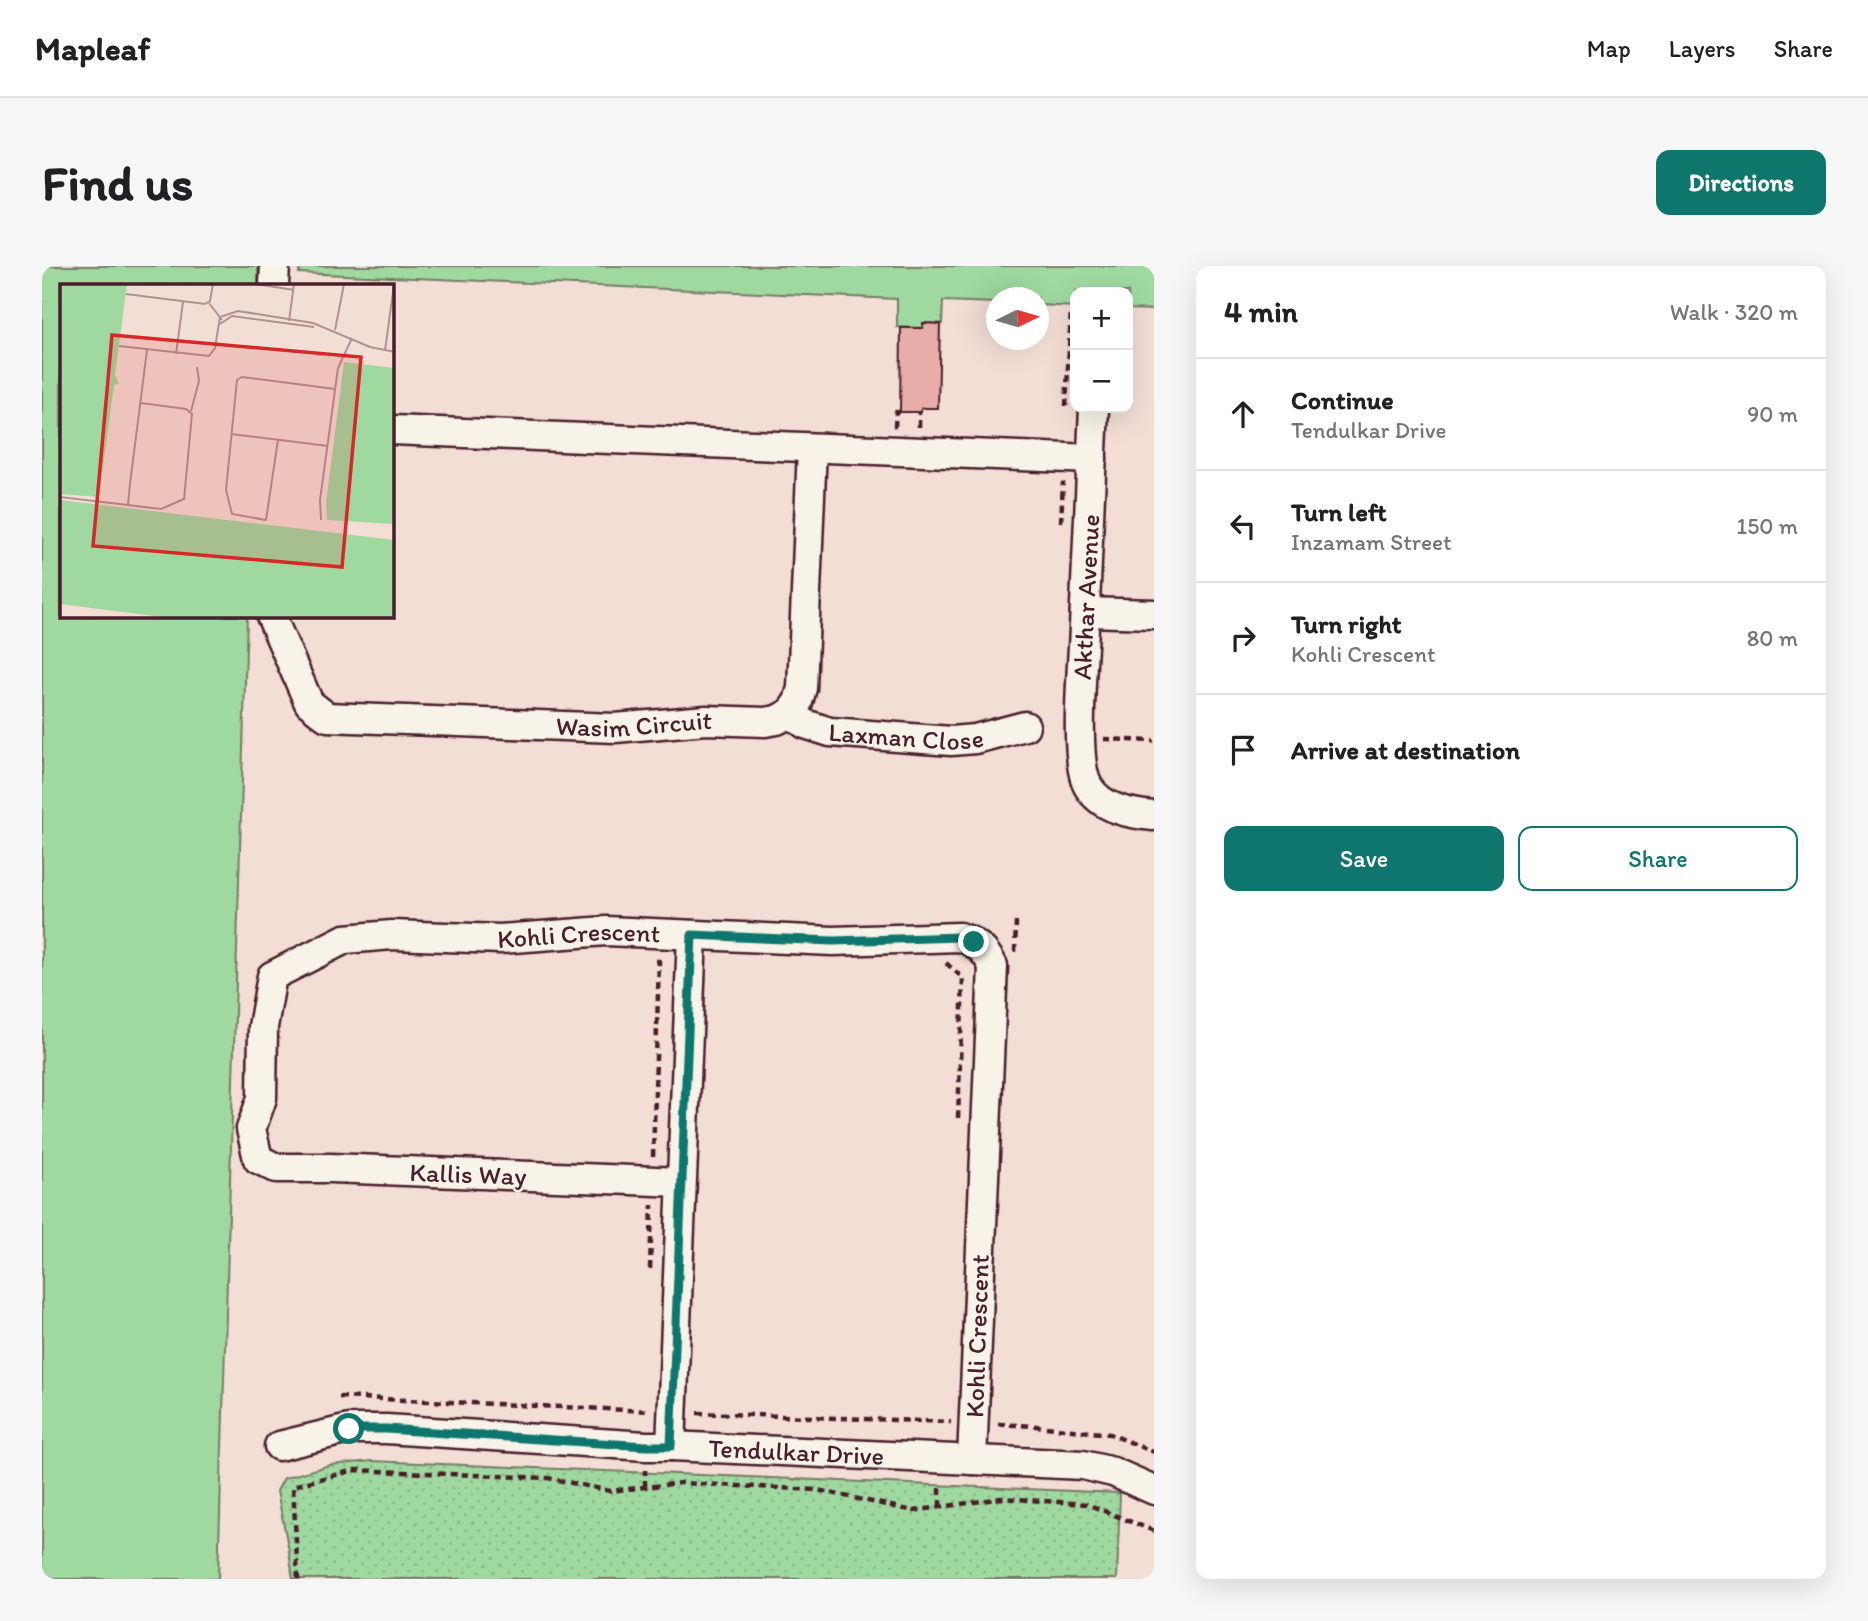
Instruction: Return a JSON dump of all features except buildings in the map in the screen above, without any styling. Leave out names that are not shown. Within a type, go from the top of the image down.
[{"type":"street","points":[[274,284],[275,266]]},
{"type":"street","name":"Akthar Avenue","points":[[1094,413],[1081,708],[1083,764],[1087,785],[1097,797],[1133,814],[1154,816]]},
{"type":"street","points":[[394,430],[1092,459]]},
{"type":"street","points":[[790,713],[798,702],[802,688],[812,448]]},
{"type":"street","points":[[1085,612],[1154,614]]},
{"type":"street","name":"Wasim Circuit","points":[[272,618],[309,703],[327,717],[615,728],[706,720],[765,722],[777,720],[790,713]]},
{"type":"street","name":"Laxman Close","points":[[790,713],[805,724],[830,732],[951,741],[975,739],[1026,726]]},
{"type":"street","name":"Kohli Crescent","points":[[258,1159],[251,1129],[261,1098],[263,1027],[272,976],[345,939],[392,935],[500,939],[606,931],[691,948],[960,937],[974,942],[986,952],[993,966],[960,1423],[972,1460]]},
{"type":"street","points":[[658,1446],[681,1182],[691,948]]},
{"type":"street","name":"Kallis Way","points":[[258,1159],[276,1168],[681,1182]]},
{"type":"street","name":"Tendulkar Drive","points":[[279,1446],[349,1429],[386,1429],[658,1446],[1083,1465],[1114,1472],[1154,1490]]},
{"type":"path","points":[[919,412],[919,427]]},
{"type":"path","points":[[646,960],[659,961],[691,948]]},
{"type":"path","points":[[650,1276],[659,961]]},
{"type":"path","points":[[945,962],[963,978],[958,1126]]},
{"type":"path","points":[[339,1397],[1036,1426],[1110,1434],[1154,1452]]},
{"type":"path","points":[[948,1409],[960,1423]]},
{"type":"path","points":[[645,1487],[658,1446],[659,1411]]},
{"type":"path","points":[[298,1579],[293,1486],[355,1470],[548,1478],[610,1490],[681,1483],[817,1490],[914,1511],[1001,1498],[1087,1504],[1154,1531]]},
{"type":"green space","points":[[42,266],[258,266],[258,284],[60,284],[60,618],[247,618],[218,1579],[42,1579]]},
{"type":"green space","points":[[300,266],[1154,266],[1154,310],[1133,309],[1133,287],[1070,287],[1070,307],[1049,306],[1049,287],[986,287],[986,303],[943,301],[942,324],[923,323],[923,328],[897,327],[897,299],[299,273]]},
{"type":"green space","points":[[372,1461],[1120,1493],[1117,1579],[293,1579],[277,1491],[284,1478],[330,1465]]},
{"type":"route","points":[[349,1429],[671,1446],[692,935],[833,941],[960,937],[974,942]]}]
